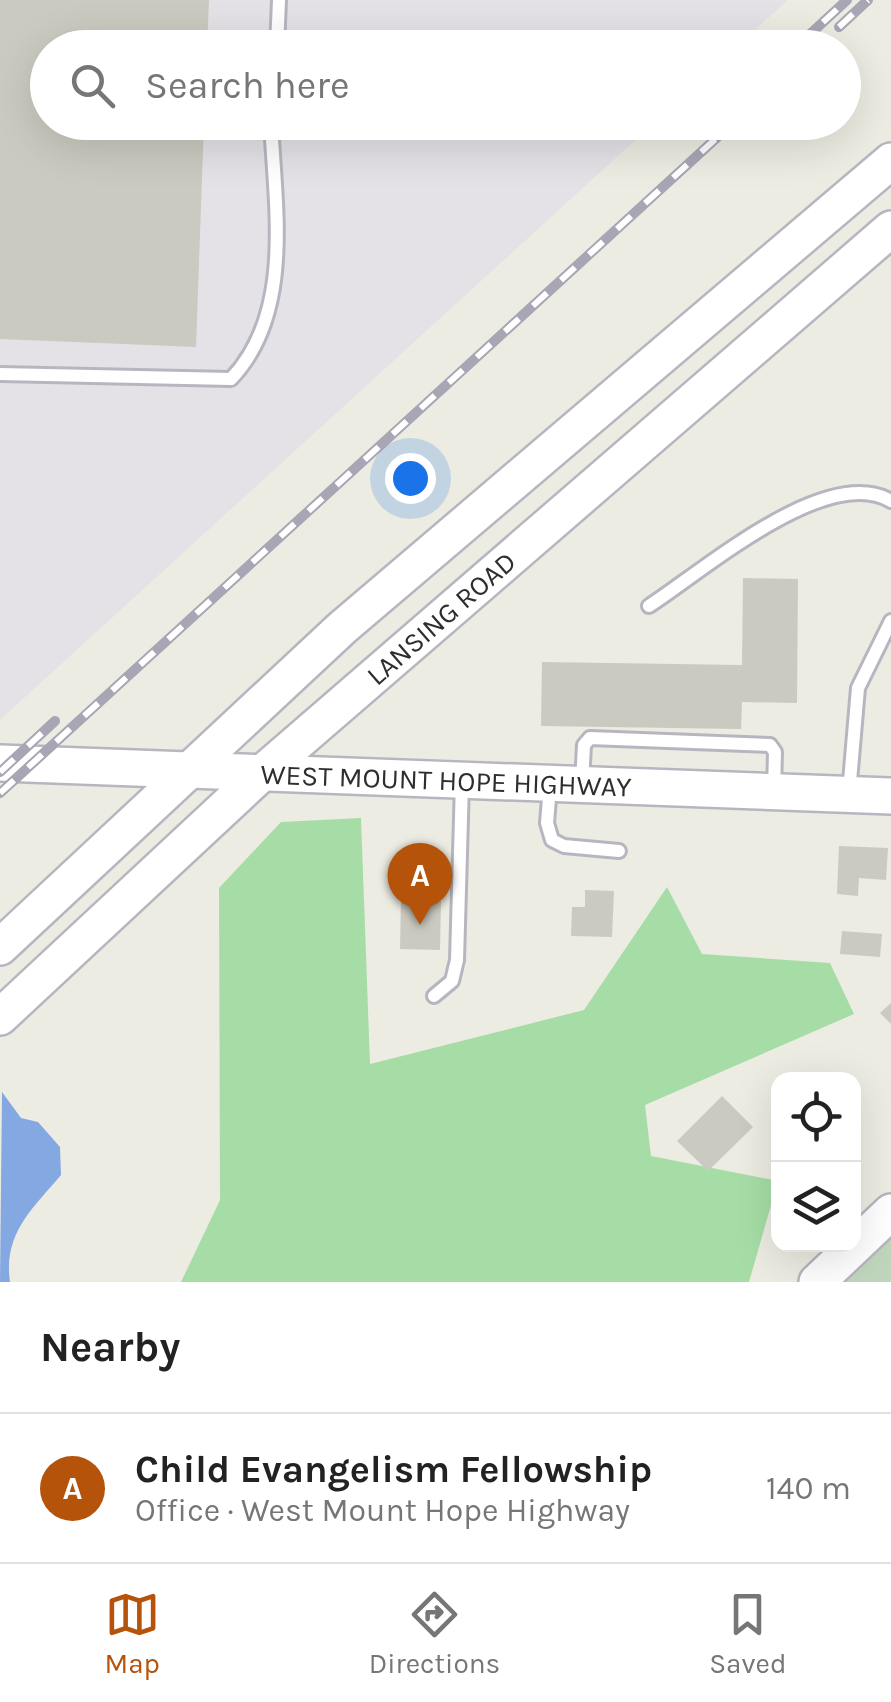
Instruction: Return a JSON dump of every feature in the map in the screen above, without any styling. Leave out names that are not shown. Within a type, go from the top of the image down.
[{"type":"main road","name":"LANSING ROAD","points":[[0,947],[342,628],[891,161]]},
{"type":"main road","name":"LANSING ROAD","points":[[0,1018],[262,772],[891,230]]},
{"type":"main road","name":"WEST MOUNT HOPE HIGHWAY","points":[[0,763],[891,796]]},
{"type":"main road","points":[[816,1282],[891,1212]]},
{"type":"lane","points":[[277,30],[278,0]]},
{"type":"lane","points":[[0,374],[231,379],[252,356],[270,310],[276,234],[272,140]]},
{"type":"lane","points":[[650,606],[781,519],[824,497],[856,490],[891,501]]},
{"type":"lane","points":[[848,795],[858,688],[891,621]]},
{"type":"lane","points":[[619,850],[564,846],[552,840],[547,823],[590,738],[770,744],[775,752],[774,793]]},
{"type":"lane","points":[[434,996],[452,981],[456,960],[462,780]]},
{"type":"shaded area","points":[[0,0],[788,0],[755,30],[30,30],[30,140],[635,140],[0,720]]},
{"type":"green space","points":[[361,818],[370,1064],[584,1010],[667,887],[702,954],[830,963],[854,1014],[645,1105],[651,1156],[771,1180],[771,1205],[749,1282],[181,1282],[220,1200],[219,888],[281,822]]},
{"type":"green space","points":[[891,1234],[891,1282],[841,1282]]},
{"type":"water","points":[[2,1092],[21,1118],[38,1122],[60,1147],[61,1175],[30,1211],[15,1236],[10,1282],[0,1282]]},
{"type":"building","points":[[0,0],[209,0],[208,30],[30,30],[30,140],[203,140],[196,347],[0,339]]},
{"type":"building","points":[[743,578],[798,579],[797,703],[742,702],[741,729],[541,726],[542,662],[742,665]]},
{"type":"building","points":[[839,846],[888,848],[886,880],[859,878],[858,896],[837,894]]},
{"type":"building","points":[[585,890],[614,891],[612,937],[571,936],[572,907],[585,907]]},
{"type":"building","points":[[419,895],[441,901],[440,950],[400,949],[401,899],[419,899]]},
{"type":"building","points":[[842,931],[882,934],[880,957],[840,954]]},
{"type":"building","points":[[891,1003],[891,1024],[880,1013]]},
{"type":"building","points":[[722,1096],[753,1127],[708,1171],[677,1141]]},
{"type":"railway","points":[[814,30],[847,0]]},
{"type":"railway","points":[[839,27],[868,0]]},
{"type":"railway","points":[[0,793],[714,140]]},
{"type":"railway","points":[[0,772],[55,721]]},
{"type":"place","name":"Child Evangelism Fellowship","points":[[420,925]]}]
